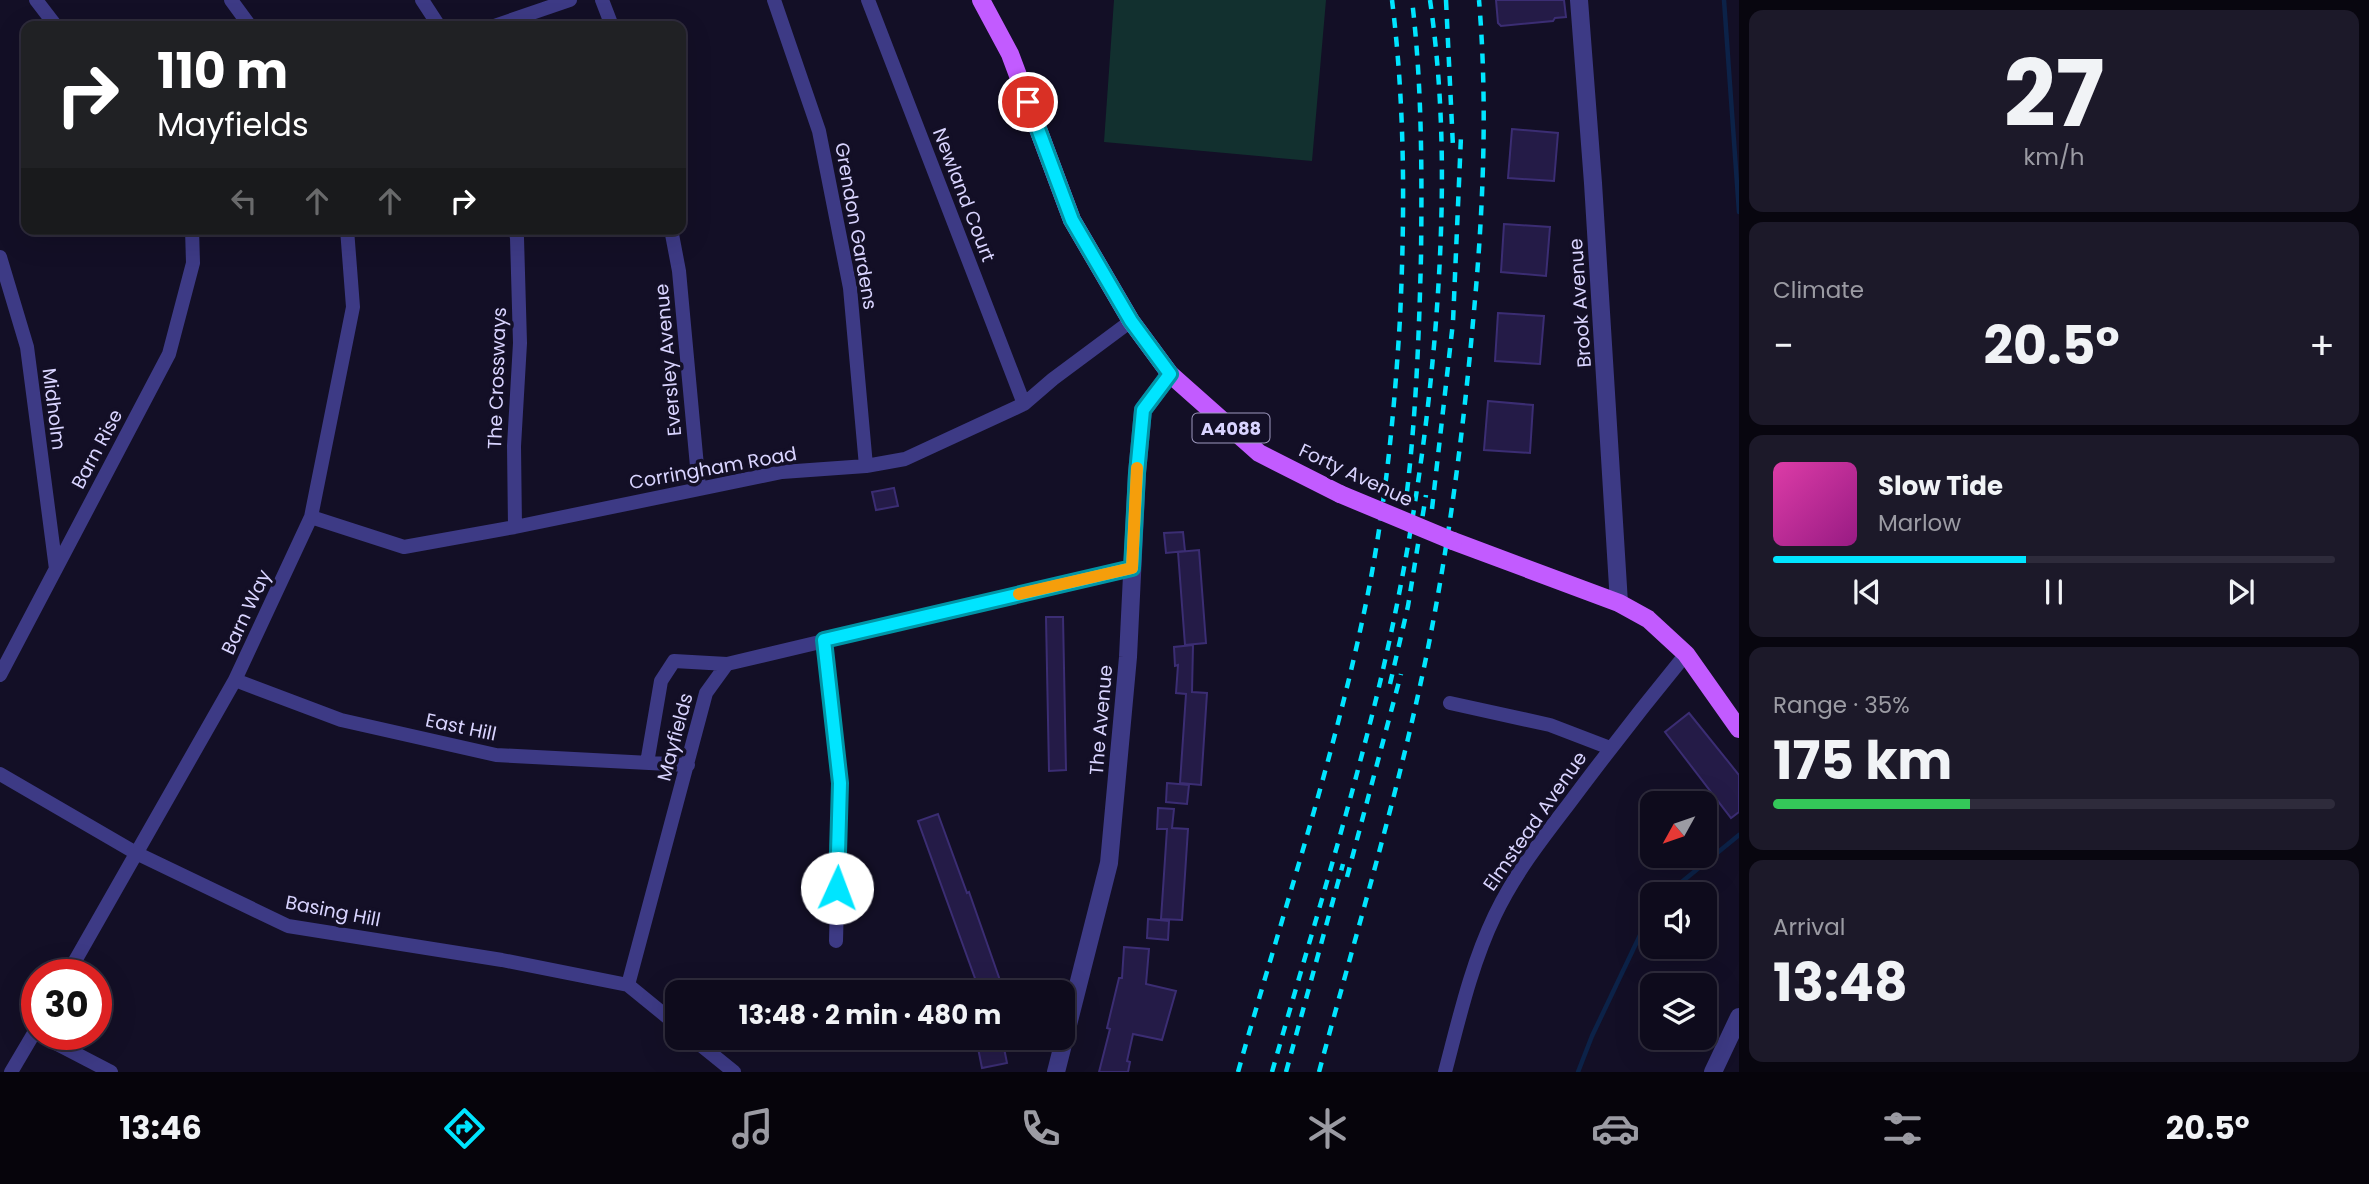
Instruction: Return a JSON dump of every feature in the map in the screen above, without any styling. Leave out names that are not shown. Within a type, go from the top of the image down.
[{"type":"main road","name":"Forty Avenue","points":[[981,0],[1010,54],[1072,220],[1131,321],[1170,374],[1259,453],[1340,494],[1453,541],[1619,603],[1657,626],[1686,654],[1739,729]]},
{"type":"street","points":[[36,0],[53,21]]},
{"type":"street","points":[[231,0],[246,21]]},
{"type":"street","points":[[422,0],[436,21]]},
{"type":"street","points":[[509,21],[570,0]]},
{"type":"street","points":[[602,0],[610,21]]},
{"type":"street","name":"Grendon Gardens","points":[[774,0],[819,131],[850,288],[866,466]]},
{"type":"street","name":"Newland Court","points":[[868,0],[1024,404]]},
{"type":"street","name":"Brook Avenue","points":[[1580,0],[1619,603]]},
{"type":"street","name":"Barn Rise","points":[[0,675],[169,354],[193,263],[192,235]]},
{"type":"street","name":"Barn Way","points":[[76,959],[234,680],[312,517],[353,307],[347,235]]},
{"type":"street","name":"The Crossways","points":[[515,527],[514,446],[520,343],[516,235]]},
{"type":"street","name":"Eversley Avenue","points":[[672,235],[680,271],[699,488]]},
{"type":"street","name":"Midholm","points":[[0,257],[27,347],[56,569]]},
{"type":"street","name":"Corringham Road","points":[[312,517],[404,547],[782,472],[866,466],[905,458],[1024,404],[1131,321]]},
{"type":"street","name":"The Avenue","points":[[1056,1072],[1109,863],[1126,671],[1143,410],[1170,374]]},
{"type":"street","points":[[647,763],[661,681],[674,662],[727,664],[1132,568]]},
{"type":"street","points":[[824,640],[840,783],[836,941]]},
{"type":"street","name":"Elmstead Avenue","points":[[1445,1072],[1470,980],[1495,914],[1512,883],[1542,838],[1610,748],[1686,654]]},
{"type":"street","name":"Mayfields","points":[[628,985],[706,693],[727,664]]},
{"type":"street","name":"East Hill","points":[[234,680],[341,720],[496,755],[688,765]]},
{"type":"street","points":[[1450,703],[1550,724],[1610,748]]},
{"type":"street","name":"Basing Hill","points":[[0,774],[136,853],[288,926],[502,960],[628,985],[665,1015]]},
{"type":"street","points":[[1713,1072],[1739,1017]]},
{"type":"street","points":[[11,1072],[25,1050]]},
{"type":"street","points":[[70,1050],[111,1072]]},
{"type":"street","points":[[707,1050],[734,1072]]},
{"type":"green space","points":[[1114,0],[1326,0],[1312,161],[1104,142]]},
{"type":"building","points":[[1496,0],[1564,0],[1566,17],[1555,18],[1553,21],[1501,26],[1498,23]]},
{"type":"building","points":[[1512,129],[1558,133],[1554,181],[1508,178]]},
{"type":"building","points":[[1504,224],[1550,227],[1546,276],[1501,272]]},
{"type":"building","points":[[1498,313],[1544,316],[1540,364],[1495,361]]},
{"type":"building","points":[[1488,401],[1533,405],[1530,453],[1484,450]]},
{"type":"building","points":[[894,488],[898,506],[876,510],[872,492]]},
{"type":"building","points":[[1183,532],[1185,551],[1166,553],[1164,533]]},
{"type":"building","points":[[1199,550],[1206,643],[1185,645],[1178,552]]},
{"type":"building","points":[[1046,617],[1063,617],[1066,770],[1049,771]]},
{"type":"building","points":[[1193,645],[1192,692],[1207,693],[1201,785],[1180,783],[1186,694],[1176,693],[1178,665],[1175,666],[1174,647]]},
{"type":"building","points":[[1689,713],[1739,775],[1739,812],[1731,818],[1717,800],[1717,791],[1710,791],[1665,732]]},
{"type":"building","points":[[1167,783],[1189,785],[1187,804],[1166,802]]},
{"type":"building","points":[[1158,808],[1174,809],[1172,828],[1188,829],[1182,920],[1161,919],[1167,829],[1157,829]]},
{"type":"building","points":[[938,814],[1000,980],[976,980],[918,821]]},
{"type":"building","points":[[1148,919],[1169,921],[1168,940],[1147,938]]},
{"type":"building","points":[[1124,947],[1149,949],[1146,984],[1176,991],[1162,1040],[1133,1034],[1127,1061],[1130,1062],[1128,1072],[1099,1072],[1119,978],[1122,978]]},
{"type":"building","points":[[978,1050],[1004,1050],[1007,1063],[982,1068]]},
{"type":"waterway","points":[[1724,0],[1739,212]]},
{"type":"waterway","points":[[1682,882],[1739,835]]},
{"type":"waterway","points":[[1578,1072],[1592,1036],[1640,935]]},
{"type":"railway","points":[[1238,1072],[1335,736],[1370,584],[1382,509],[1398,356],[1403,238],[1402,119],[1392,0]]},
{"type":"railway","points":[[1407,492],[1417,374],[1421,257],[1420,96],[1412,0]]},
{"type":"railway","points":[[1272,1072],[1378,691],[1406,558],[1420,469],[1435,334],[1442,208],[1439,83],[1430,0]]},
{"type":"railway","points":[[1446,0],[1453,147]]},
{"type":"railway","points":[[1319,1072],[1416,706],[1449,530],[1465,405],[1479,242],[1484,121],[1479,0]]},
{"type":"railway","points":[[1432,509],[1453,322],[1461,136]]},
{"type":"railway","points":[[1390,684],[1408,606],[1426,495]]},
{"type":"railway","points":[[1347,877],[1401,674]]},
{"type":"railway","points":[[1286,1072],[1343,864]]},
{"type":"slow traffic","points":[[1019,594],[1132,568],[1137,468]]},
{"type":"route","points":[[837,888],[840,783],[824,640],[1132,568],[1143,410],[1170,374],[1131,321],[1072,220],[1028,102]]}]
